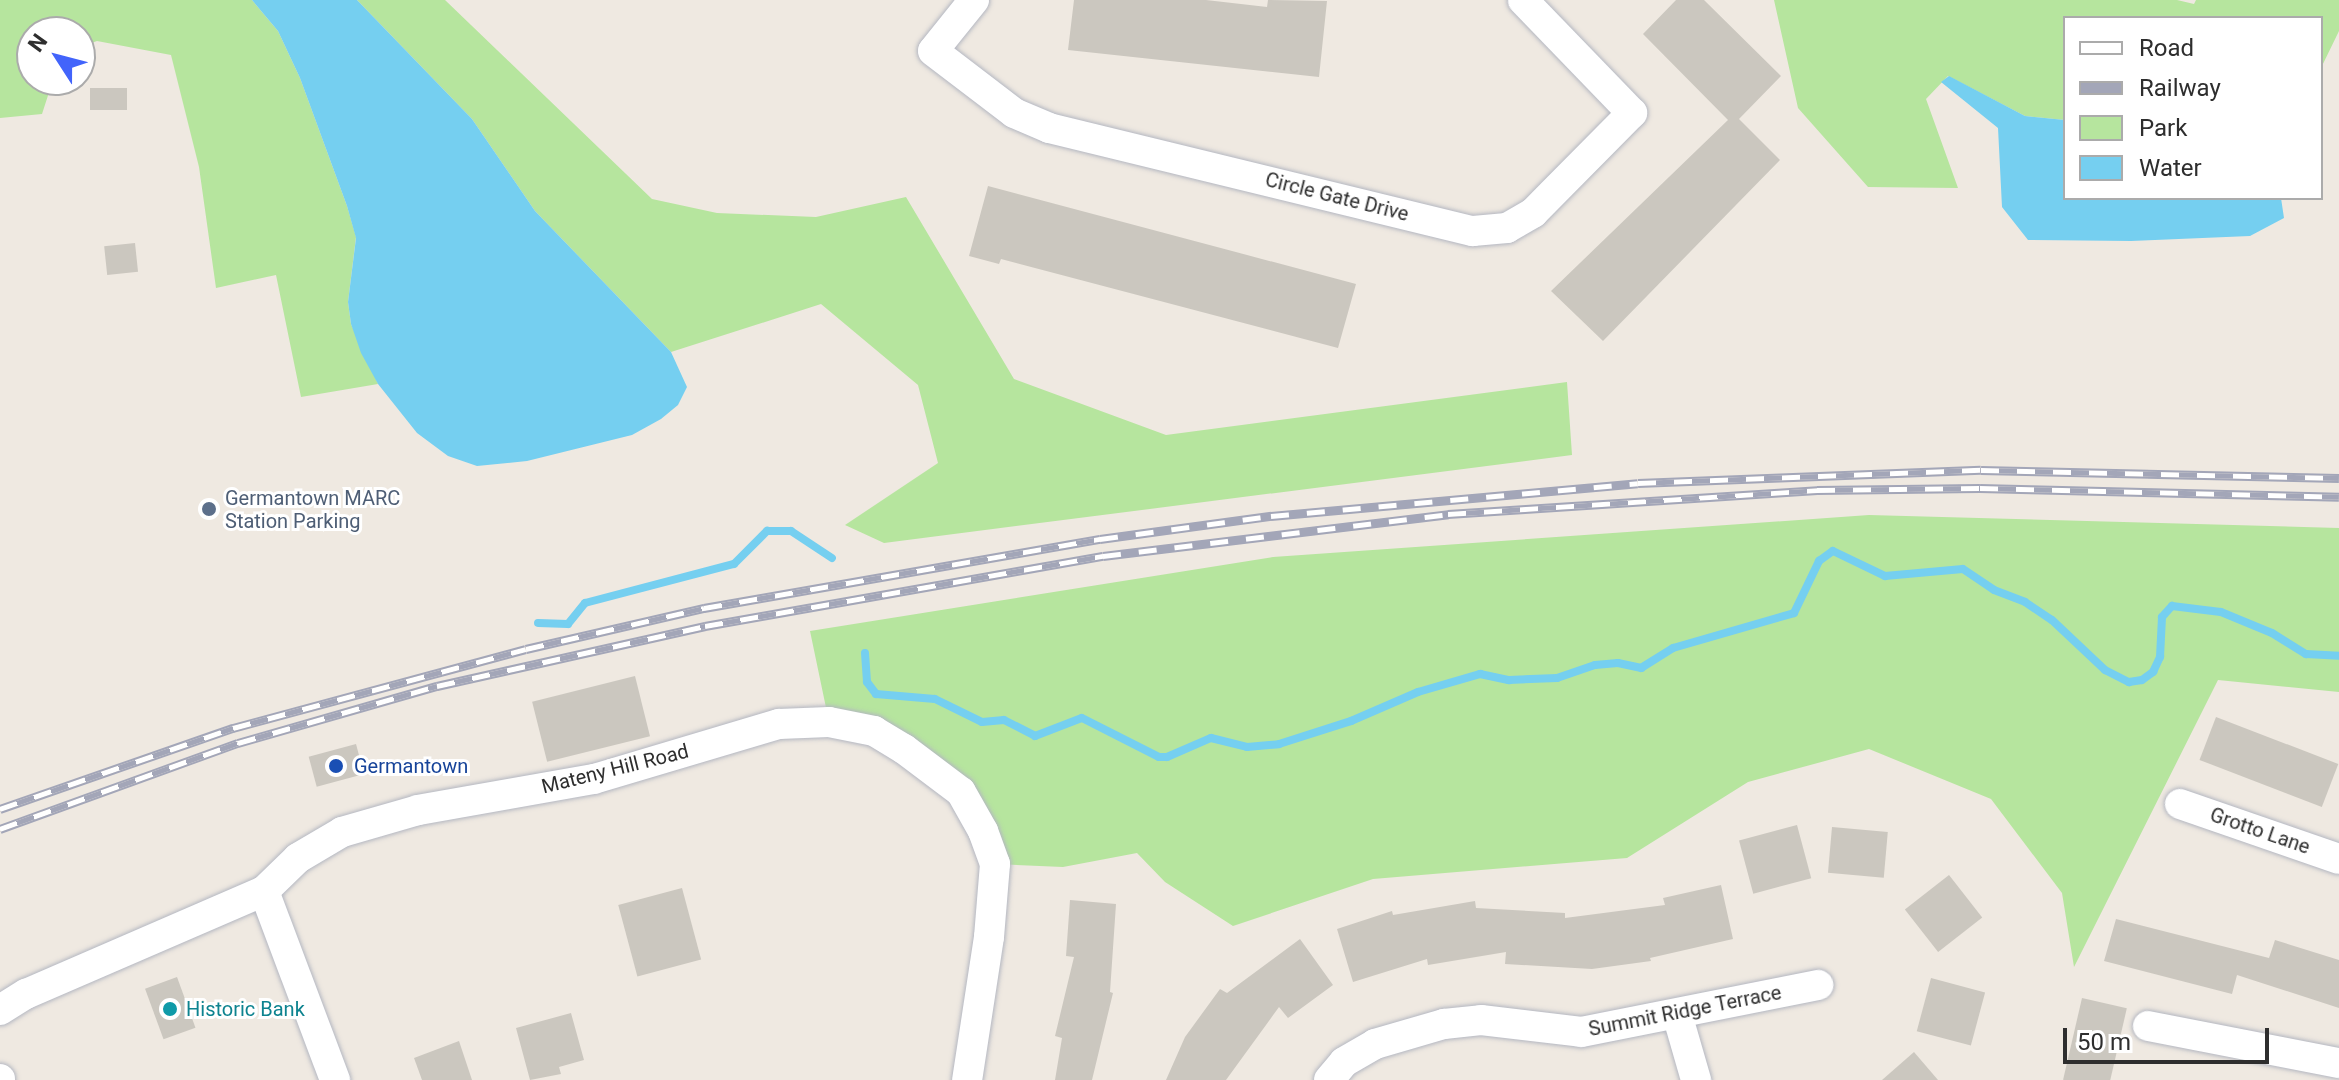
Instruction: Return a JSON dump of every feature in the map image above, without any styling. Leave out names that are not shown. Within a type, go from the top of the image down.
[{"type":"street","name":"Circle Gate Drive","points":[[974,0],[933,51],[1014,113],[1049,128],[1473,231],[1507,228],[1533,213],[1632,113],[1523,0]]},
{"type":"street","name":"Mateny Hill Road","points":[[0,1010],[26,994],[264,891],[298,858],[342,832],[418,810],[594,779],[779,724],[829,722],[874,731],[961,792],[983,831],[995,864],[989,937],[967,1080]]},
{"type":"street","name":"Grotto Lane","points":[[2180,804],[2339,859]]},
{"type":"street","points":[[264,891],[335,1080]]},
{"type":"street","name":"Summit Ridge Terrace","points":[[1329,1080],[1344,1062],[1375,1044],[1444,1024],[1481,1020],[1581,1032],[1818,985]]},
{"type":"street","points":[[1677,1014],[1696,1080]]},
{"type":"street","points":[[2148,1026],[2339,1063]]},
{"type":"green space","points":[[0,0],[252,0],[278,31],[300,78],[347,206],[356,237],[348,302],[351,324],[378,384],[301,397],[276,275],[216,288],[199,167],[171,55],[96,41],[96,16],[16,16],[16,96],[48,96],[42,114],[0,118]]},
{"type":"green space","points":[[357,0],[445,0],[652,199],[717,213],[816,217],[906,197],[1014,379],[1166,435],[1567,382],[1572,455],[884,543],[845,525],[938,463],[918,385],[821,304],[671,352],[535,211],[472,119]]},
{"type":"green space","points":[[1774,0],[2177,0],[2194,4],[2196,0],[2339,0],[2339,31],[2323,64],[2323,16],[2063,16],[2063,120],[2025,116],[1948,76],[1926,99],[1958,188],[1868,187],[1798,108]]},
{"type":"green space","points":[[1869,515],[2339,528],[2339,692],[2218,680],[2074,967],[2062,893],[1991,799],[1869,749],[1748,782],[1627,858],[1373,879],[1233,926],[1165,882],[1137,853],[1063,867],[995,864],[961,792],[829,722],[810,631],[1273,557]]},
{"type":"water","points":[[252,0],[357,0],[472,119],[535,211],[671,352],[687,387],[678,405],[661,419],[632,435],[527,461],[477,466],[448,456],[417,433],[378,384],[361,353],[351,324],[348,302],[356,238],[347,206],[300,78],[278,31]]},
{"type":"water","points":[[1949,76],[2025,116],[2063,120],[2063,200],[2281,200],[2284,218],[2250,236],[2131,241],[2028,240],[2002,207],[1998,128],[1941,82]]},
{"type":"building","points":[[1074,0],[1206,0],[1267,7],[1268,0],[1327,1],[1319,77],[1068,50]]},
{"type":"building","points":[[1676,0],[1704,0],[1781,76],[1739,119],[1780,160],[1603,341],[1551,291],[1728,120],[1643,34]]},
{"type":"building","points":[[96,88],[127,88],[127,110],[90,110],[90,96],[96,96]]},
{"type":"building","points":[[988,186],[1356,284],[1338,348],[1001,259],[999,264],[969,256]]},
{"type":"building","points":[[135,243],[138,272],[107,275],[104,246]]},
{"type":"building","points":[[635,676],[650,736],[547,762],[532,702]]},
{"type":"building","points":[[2216,717],[2338,764],[2322,807],[2200,760]]},
{"type":"building","name":"Germantown","points":[[356,744],[364,774],[317,787],[309,757]]},
{"type":"building","points":[[1797,825],[1811,878],[1753,894],[1739,841]]},
{"type":"building","points":[[1832,827],[1888,832],[1884,878],[1828,873]]},
{"type":"building","points":[[1949,875],[1982,918],[1938,952],[1905,909]]},
{"type":"building","points":[[1721,885],[1733,939],[1650,958],[1651,961],[1592,969],[1505,964],[1506,952],[1428,965],[1427,959],[1353,982],[1337,929],[1392,911],[1393,915],[1475,901],[1476,908],[1565,913],[1565,918],[1665,905],[1663,898]]},
{"type":"building","points":[[682,888],[701,959],[637,977],[618,905]]},
{"type":"building","points":[[1070,900],[1116,904],[1110,992],[1113,993],[1092,1080],[1055,1080],[1062,1038],[1055,1036],[1074,957],[1066,956]]},
{"type":"building","points":[[2116,919],[2269,958],[2275,940],[2339,960],[2339,1008],[2237,975],[2232,994],[2104,961]]},
{"type":"building","points":[[1300,939],[1333,985],[1288,1018],[1279,1007],[1226,1080],[1166,1080],[1185,1037],[1220,989],[1227,993]]},
{"type":"building","name":"Historic Bank","points":[[177,977],[195,1028],[164,1039],[145,989]]},
{"type":"building","points":[[1931,978],[1985,992],[1971,1046],[1917,1031]]},
{"type":"building","points":[[2082,998],[2127,1008],[2110,1080],[2063,1080]]},
{"type":"building","points":[[571,1013],[584,1060],[559,1067],[561,1074],[530,1080],[516,1028]]},
{"type":"building","points":[[459,1041],[472,1080],[422,1080],[414,1058]]},
{"type":"building","points":[[1914,1052],[1938,1080],[1882,1080]]},
{"type":"waterway","points":[[538,623],[568,624],[585,603],[734,564],[767,531],[791,531],[832,558]]},
{"type":"waterway","points":[[865,653],[867,682],[876,694],[935,699],[982,722],[1004,720],[1035,736],[1082,718],[1159,757],[1167,757],[1211,738],[1247,747],[1279,744],[1351,721],[1418,692],[1480,674],[1509,680],[1557,678],[1595,665],[1618,663],[1641,668],[1673,648],[1794,613],[1819,561],[1833,551],[1885,576],[1963,569],[1994,590],[2025,602],[2052,620],[2105,670],[2129,682],[2142,680],[2153,672],[2160,657],[2162,617],[2172,606],[2221,612],[2272,633],[2306,654],[2339,656]]},
{"type":"railway","points":[[0,809],[233,728],[526,649],[704,608],[1100,539],[1271,516],[1638,483],[1981,470],[2339,478]]},
{"type":"railway","points":[[0,829],[238,743],[437,686],[705,626],[1103,556],[1448,514],[1817,490],[1980,488],[2339,497]]},
{"type":"place","name":"Germantown MARC Station Parking","points":[[209,509]]},
{"type":"place","name":"Germantown","points":[[336,766]]},
{"type":"place","name":"Historic Bank","points":[[170,1009]]}]
